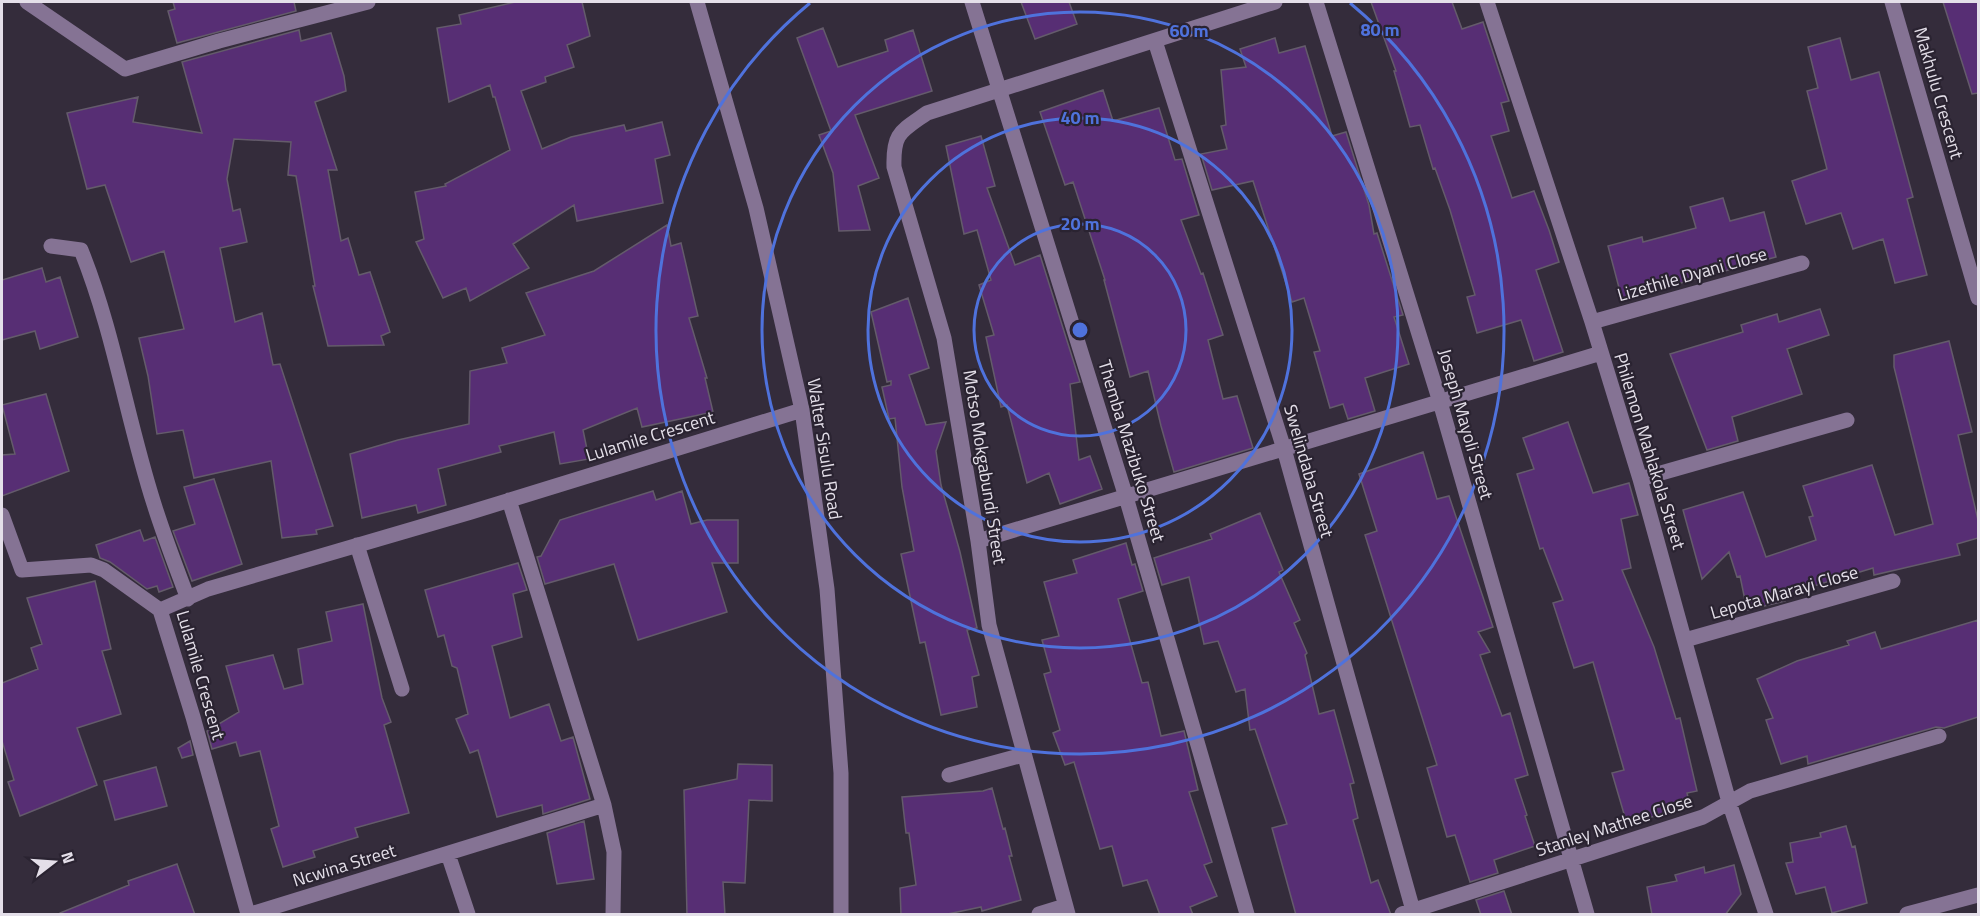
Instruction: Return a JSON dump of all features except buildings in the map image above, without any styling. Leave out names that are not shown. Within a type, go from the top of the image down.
[{"type":"street","points":[[27,2],[125,69],[219,41],[368,2]]},
{"type":"street","name":"Walter Sisulu Road","points":[[697,2],[756,208],[802,410],[828,601],[841,773],[842,915]]},
{"type":"street","name":"Themba Mazibuko Street","points":[[972,2],[1126,497],[1247,915]]},
{"type":"street","name":"Motso Mokgabundi Street","points":[[1067,910],[989,624],[978,541],[944,338],[894,167],[893,146],[902,130],[927,113],[1275,2]]},
{"type":"street","name":"Joseph Mayoli Street","points":[[1316,2],[1440,402],[1587,915]]},
{"type":"street","name":"Philemon Mahlakola Street","points":[[1486,2],[1592,322],[1640,479],[1729,802],[1766,915]]},
{"type":"street","name":"Makhulu Crescent","points":[[1892,2],[1978,298]]},
{"type":"street","name":"Swelindaba Street","points":[[1155,41],[1284,449],[1410,913]]},
{"type":"street","points":[[51,246],[81,250],[88,268],[118,367],[153,504],[188,599]]},
{"type":"street","name":"Lizethile Dyani Close","points":[[1592,322],[1802,262]]},
{"type":"street","points":[[978,541],[1600,353]]},
{"type":"street","name":"Lulamile Crescent","points":[[249,915],[193,717],[159,610],[208,590],[802,410]]},
{"type":"street","points":[[1640,479],[1847,420]]},
{"type":"street","points":[[509,500],[604,805],[614,852],[613,915]]},
{"type":"street","points":[[2,515],[22,570],[91,565],[104,570],[159,610]]},
{"type":"street","points":[[357,545],[402,689]]},
{"type":"street","name":"Lepota Marayi Close","points":[[1685,640],[1893,581]]},
{"type":"street","name":"Stanley Mathee Close","points":[[1410,913],[1703,817],[1750,791],[1940,736]]},
{"type":"street","points":[[949,775],[1023,755]]},
{"type":"street","name":"Ncwina Street","points":[[249,915],[604,805]]},
{"type":"street","points":[[448,854],[468,915]]},
{"type":"street","points":[[1907,915],[1978,895]]},
{"type":"street","points":[[1039,915],[1067,910]]}]
